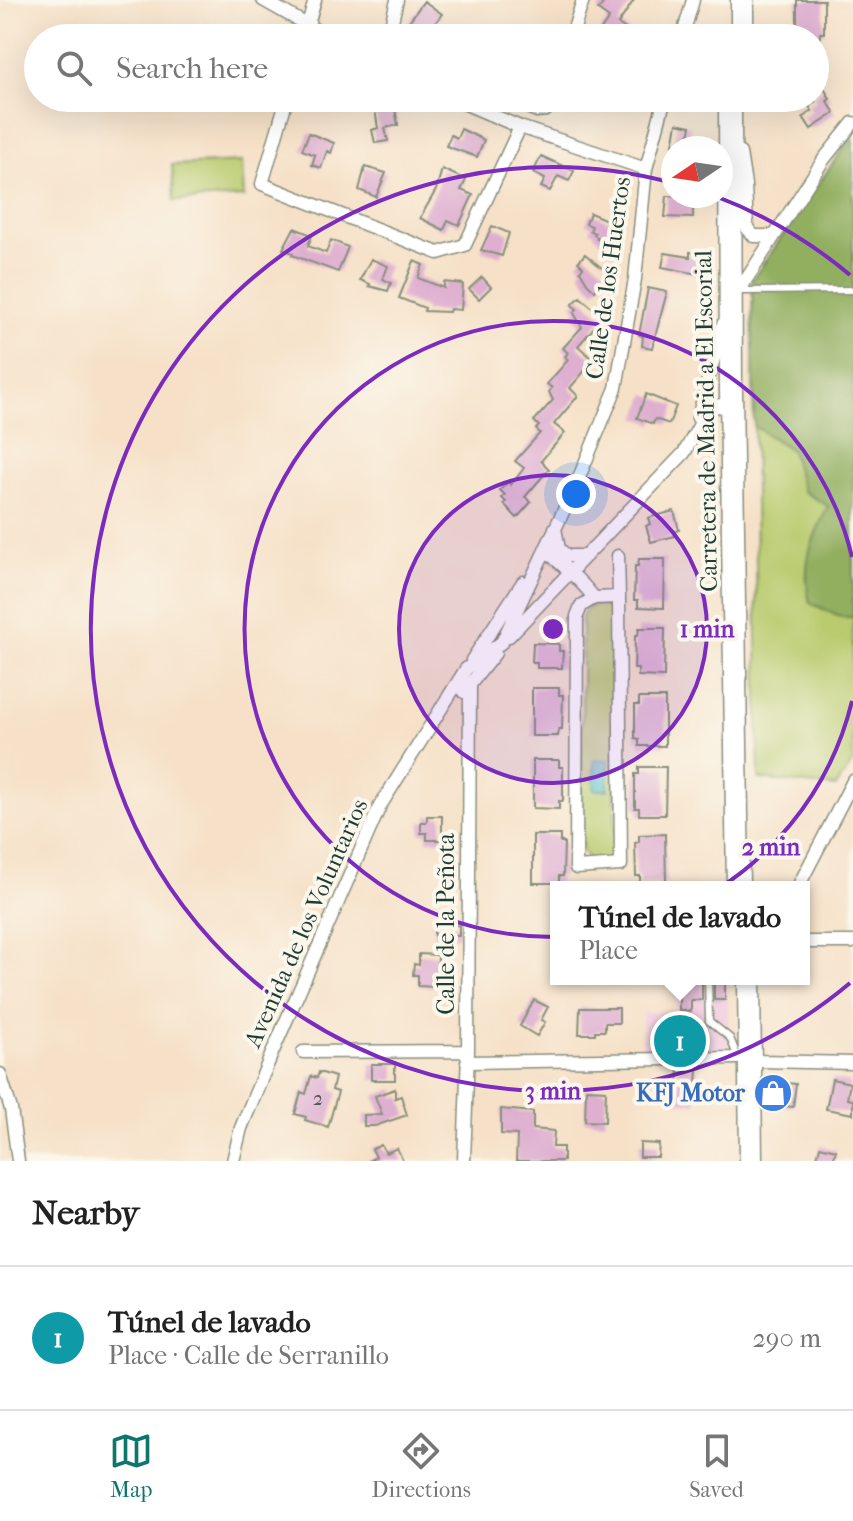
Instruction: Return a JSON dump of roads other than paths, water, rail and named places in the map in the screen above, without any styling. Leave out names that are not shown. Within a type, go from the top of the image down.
[{"type":"highway","points":[[731,0],[731,24]]},
{"type":"highway","points":[[742,0],[742,24]]},
{"type":"highway","name":"Carretera de Madrid a El Escorial","points":[[731,112],[738,292],[731,416],[740,881]]},
{"type":"highway","name":"Carretera de Madrid a El Escorial","points":[[740,881],[738,292],[741,112]]},
{"type":"highway","points":[[738,985],[751,1161]]},
{"type":"highway","points":[[739,1161],[749,985]]},
{"type":"street","points":[[263,0],[295,24]]},
{"type":"street","points":[[308,24],[315,0]]},
{"type":"street","points":[[389,24],[397,0]]},
{"type":"street","points":[[575,24],[583,0]]},
{"type":"street","points":[[686,24],[693,0]]},
{"type":"street","points":[[283,112],[262,184],[438,253],[465,245],[520,127]]},
{"type":"street","points":[[485,112],[520,127],[646,169]]},
{"type":"street","name":"Calle de los Huertos","points":[[502,642],[616,388],[635,279],[646,169],[661,112]]},
{"type":"street","name":"Avenida de los Voluntarios","points":[[694,436],[738,292],[824,159],[853,123]]},
{"type":"street","points":[[740,153],[747,228],[754,236],[772,236]]},
{"type":"street","name":"Avenida de los Voluntarios","points":[[233,1161],[241,1128],[380,806],[466,669],[502,642],[684,453],[708,410],[715,405],[724,406],[731,416]]},
{"type":"street","points":[[555,528],[559,549],[567,556],[586,556]]},
{"type":"street","points":[[545,549],[572,571],[594,598]]},
{"type":"street","name":"Calle de los Huertos","points":[[466,669],[545,549]]},
{"type":"street","points":[[618,556],[619,597],[621,865],[576,868],[577,616],[581,606],[594,598],[619,597]]},
{"type":"street","name":"Avenida de los Voluntarios","points":[[440,714],[470,686],[502,642]]},
{"type":"street","name":"Calle de la Peñota","points":[[464,1161],[470,686]]},
{"type":"street","points":[[801,881],[853,781]]},
{"type":"street","points":[[810,942],[853,942]]},
{"type":"street","points":[[303,1052],[467,1056],[744,1056],[760,1061],[853,1063]]},
{"type":"street","points":[[0,1074],[18,1161]]},
{"type":"lane","points":[[738,292],[853,290]]},
{"type":"lane","points":[[708,985],[709,1021],[730,1038],[744,1056]]},
{"type":"water","points":[[594,760],[609,760],[608,790],[594,790]]},
{"type":"place","name":"Túnel de lavado","points":[[680,1041]]},
{"type":"place","name":"KFJ Motor","points":[[773,1093]]}]
